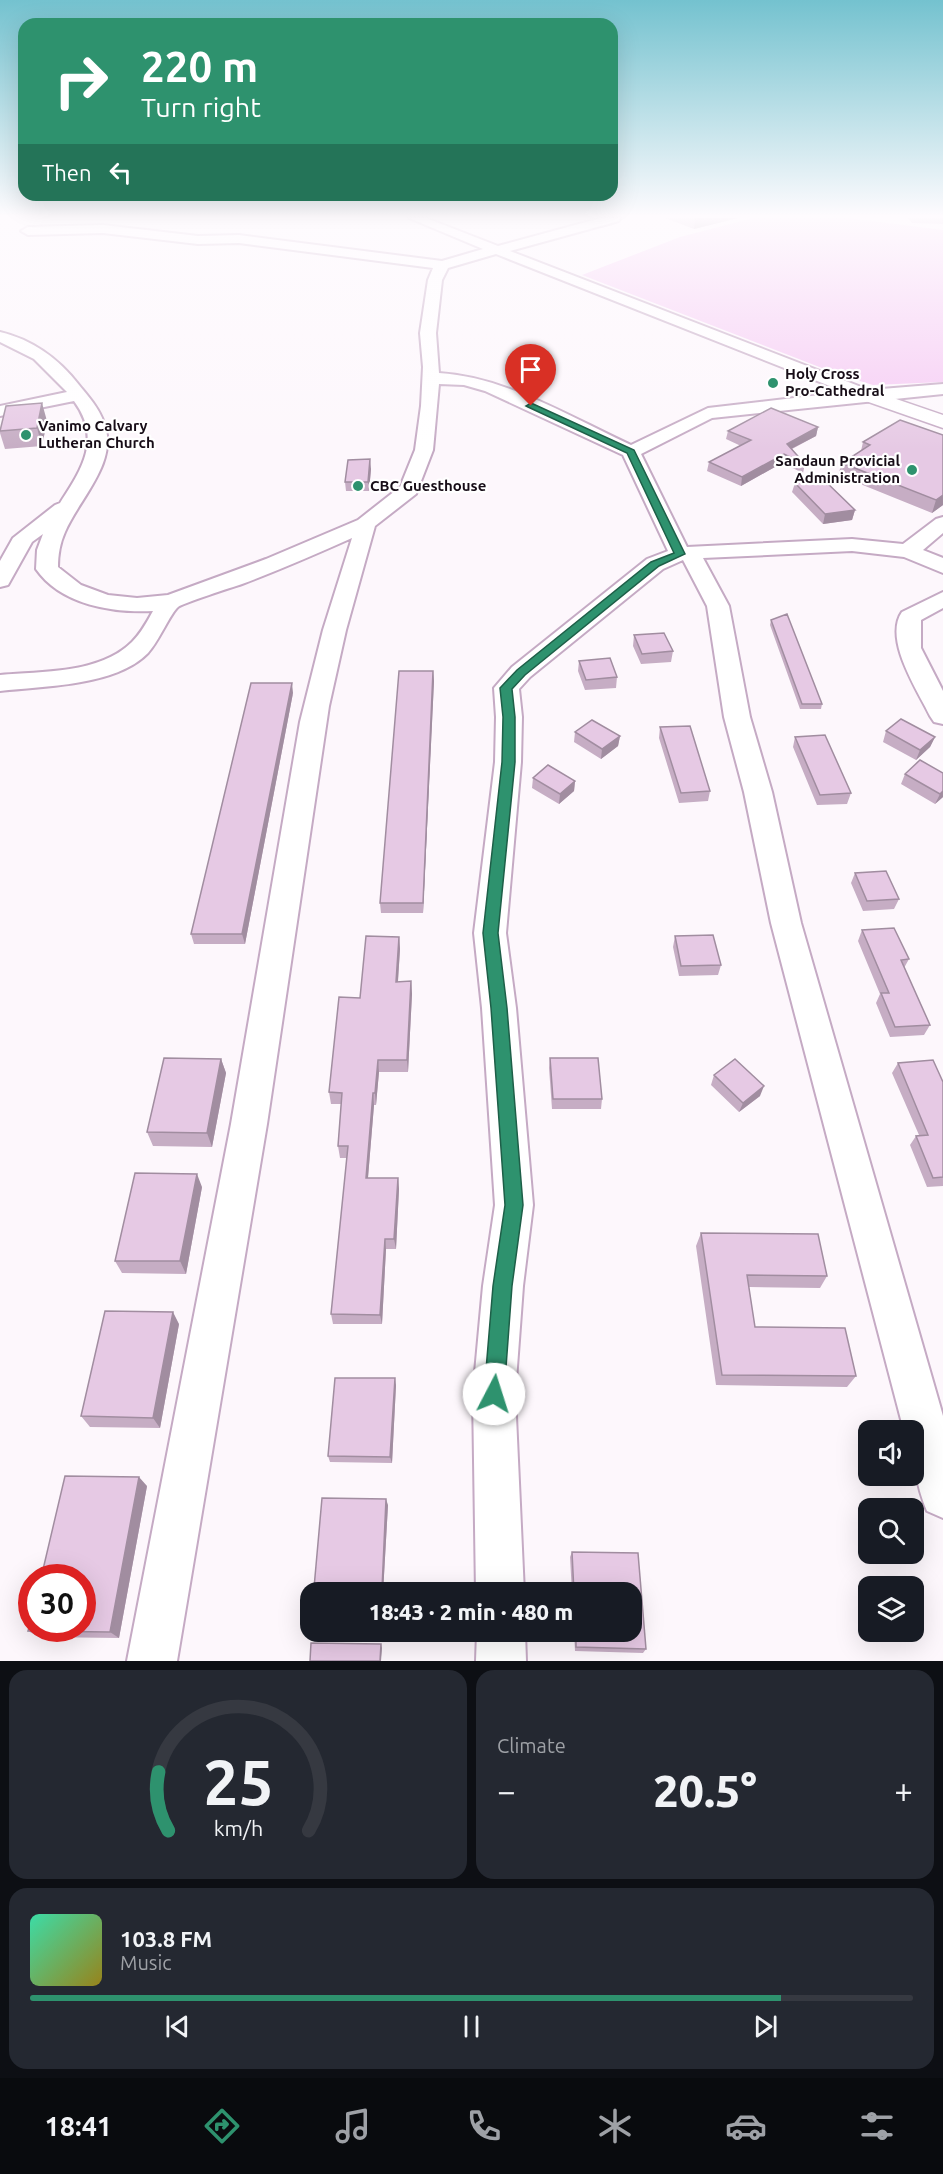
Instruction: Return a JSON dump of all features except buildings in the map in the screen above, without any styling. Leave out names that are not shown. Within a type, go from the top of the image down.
[{"type":"street","points":[[0,337],[19,341],[60,372],[88,408],[97,429],[98,444],[94,461],[52,536],[46,561],[47,569],[72,590],[116,604],[142,605],[170,602],[271,567],[365,524],[409,490],[424,450],[430,406],[428,333],[433,296]]},
{"type":"street","points":[[611,296],[867,395],[943,422]]},
{"type":"street","points":[[431,378],[465,380],[491,387],[631,452],[685,554],[718,606],[737,717],[758,792],[786,923],[943,1495]]},
{"type":"street","points":[[631,452],[708,413],[943,389]]},
{"type":"street","points":[[0,411],[78,395]]},
{"type":"street","points":[[0,580],[24,538],[69,505]]},
{"type":"street","points":[[152,1661],[249,1124],[313,722],[326,660],[343,598],[363,540],[365,524]]},
{"type":"street","points":[[908,551],[943,524]]},
{"type":"street","points":[[500,1582],[494,1394],[503,1286],[514,1205],[499,1008],[490,933],[508,762],[509,717],[506,688],[521,672],[655,564],[685,554],[852,545],[908,551],[943,566]]},
{"type":"street","points":[[943,599],[910,617],[909,648],[943,716]]},
{"type":"street","points":[[0,683],[73,676],[105,667],[135,652],[170,602]]},
{"type":"street","points":[[501,1642],[501,1661]]},
{"type":"shaded area","points":[[635,296],[943,296],[943,382],[873,385],[840,375]]},
{"type":"place","name":"Holy Cross Pro-Cathedral","points":[[773,383]]},
{"type":"place","name":"Vanimo Calvary Lutheran Church","points":[[26,435]]},
{"type":"place","name":"Sandaun Provicial Administration","points":[[912,470]]},
{"type":"place","name":"CBC Guesthouse","points":[[358,486]]},
{"type":"route","points":[[494,1394],[503,1286],[514,1205],[499,1008],[490,933],[508,762],[509,717],[506,688],[521,672],[655,564],[680,554],[664,525],[631,452],[531,406]]}]
